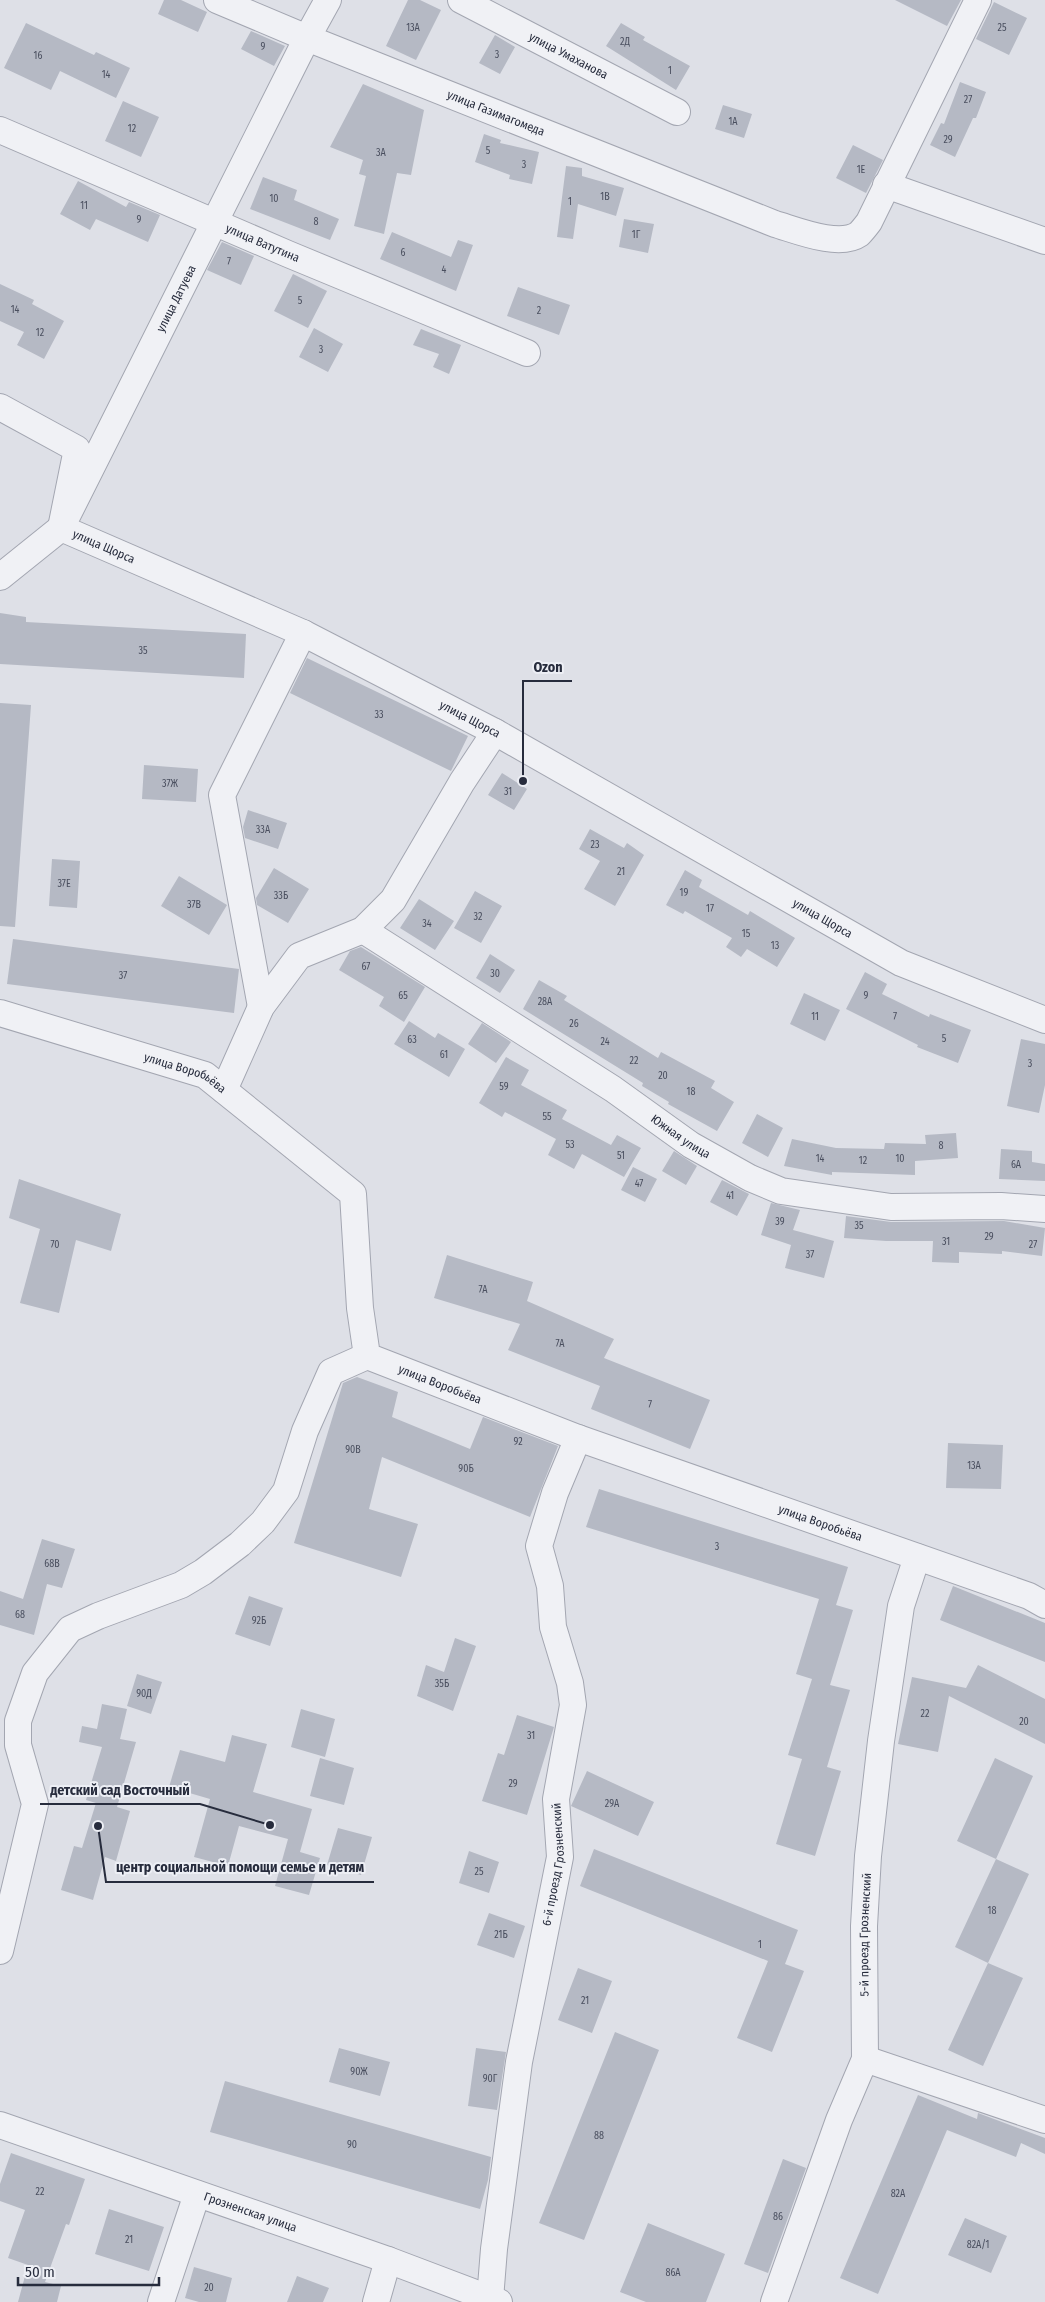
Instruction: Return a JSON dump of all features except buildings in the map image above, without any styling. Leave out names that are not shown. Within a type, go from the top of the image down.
[{"type":"street","name":"улица Газимагомеда","points":[[217,0],[307,38],[775,224],[827,238],[852,237],[859,234],[869,222],[978,0]]},
{"type":"street","name":"улица Датуева","points":[[0,577],[61,528],[307,38],[328,0]]},
{"type":"street","name":"улица Умаханова","points":[[461,0],[677,112]]},
{"type":"street","name":"улица Ватутина","points":[[0,130],[527,353]]},
{"type":"street","points":[[886,185],[1045,241]]},
{"type":"street","name":"улица Щорса","points":[[0,408],[77,449],[61,528],[303,633],[495,732],[902,963],[1045,1020]]},
{"type":"street","points":[[261,1007],[222,795],[303,633]]},
{"type":"street","points":[[224,1090],[261,1007],[299,956],[363,930],[393,900],[462,782],[495,732]]},
{"type":"street","name":"Южная улица","points":[[363,930],[613,1090],[691,1145],[758,1182],[781,1191],[891,1207],[1001,1206],[1045,1209]]},
{"type":"street","name":"улица Воробьёва","points":[[0,1013],[205,1076],[353,1194],[360,1308],[368,1356],[578,1438],[1029,1596],[1045,1605]]},
{"type":"street","points":[[0,1951],[35,1804],[18,1745],[18,1721],[35,1673],[70,1629],[98,1616],[181,1584],[203,1572],[240,1544],[263,1522],[286,1491],[306,1431],[330,1372],[368,1356]]},
{"type":"street","name":"6-й проезд Грозненский","points":[[494,2300],[494,2249],[519,2062],[560,1857],[556,1799],[573,1705],[570,1683],[553,1627],[550,1586],[539,1546],[554,1493],[578,1438]]},
{"type":"street","name":"5-й проезд Грозненский","points":[[774,2302],[839,2120],[865,2059],[864,1926],[868,1856],[880,1742],[901,1606],[917,1557]]},
{"type":"street","points":[[865,2059],[1045,2120]]},
{"type":"street","name":"Грозненская улица","points":[[1,2127],[388,2260],[494,2300]]},
{"type":"street","points":[[161,2302],[197,2194]]},
{"type":"street","points":[[376,2302],[388,2260]]},
{"type":"place","name":"Ozon","points":[[523,781]]},
{"type":"place","name":"детский сад Восточный","points":[[270,1825]]},
{"type":"place","name":"центр социальной помощи семье и детям","points":[[98,1826]]}]
